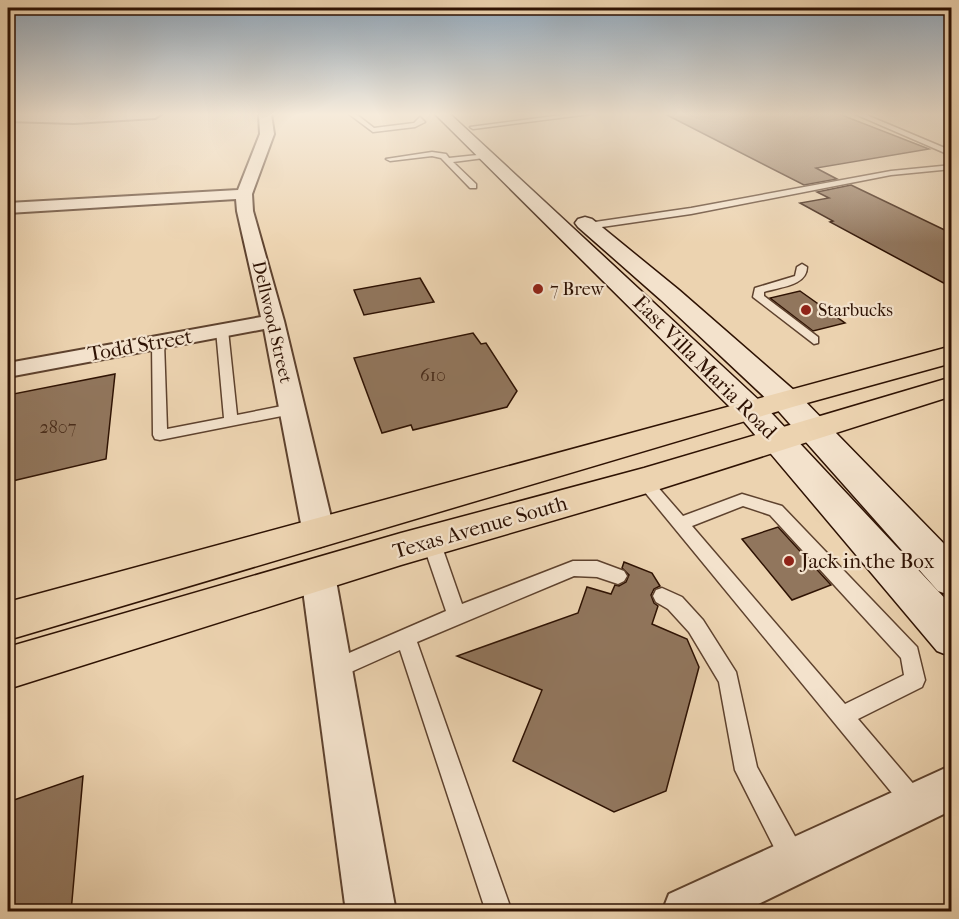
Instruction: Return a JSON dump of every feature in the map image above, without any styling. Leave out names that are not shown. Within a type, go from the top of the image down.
[{"type":"main road","name":"East Villa Maria Road","points":[[485,157],[751,410],[951,637]]},
{"type":"main road","name":"East Villa Maria Road","points":[[508,157],[670,295],[785,399],[951,579]]},
{"type":"main road","name":"Texas Avenue South","points":[[8,621],[785,399],[951,354]]},
{"type":"main road","name":"Texas Avenue South","points":[[8,668],[431,541],[815,430],[951,386]]},
{"type":"street","name":"Dellwood Street","points":[[258,157],[244,194],[245,211],[273,321],[319,534]]},
{"type":"street","points":[[8,208],[244,194]]},
{"type":"street","name":"Todd Street","points":[[8,370],[273,321]]},
{"type":"street","points":[[318,575],[371,912]]},
{"type":"street","points":[[687,912],[934,796]]},
{"type":"lane","points":[[390,159],[408,157]]},
{"type":"lane","points":[[444,157],[473,186]]},
{"type":"lane","points":[[449,160],[476,157]]},
{"type":"lane","points":[[574,214],[721,206],[911,169],[951,168]]},
{"type":"lane","points":[[802,267],[802,274],[799,278],[762,288],[759,290],[758,297],[814,340]]},
{"type":"lane","points":[[222,330],[231,421]]},
{"type":"lane","points":[[158,342],[160,435],[292,409]]},
{"type":"lane","points":[[644,481],[842,716],[934,796]]},
{"type":"lane","points":[[680,524],[742,500],[776,510],[910,654],[915,680],[842,716]]},
{"type":"lane","points":[[431,541],[457,615]]},
{"type":"lane","points":[[333,670],[457,615],[573,568],[597,570],[618,576]]},
{"type":"lane","points":[[662,596],[675,603],[702,635],[729,679],[747,770],[795,861]]},
{"type":"lane","points":[[406,639],[499,912]]},
{"type":"building","points":[[749,157],[882,157],[816,168],[837,179],[804,185]]},
{"type":"building","points":[[851,185],[951,233],[951,287],[830,222],[833,221],[800,203],[829,198],[817,192]]},
{"type":"building","points":[[420,278],[434,302],[364,315],[354,290]]},
{"type":"building","name":"Starbucks","points":[[800,291],[845,323],[813,331],[770,298]]},
{"type":"building","points":[[473,333],[481,344],[486,343],[517,391],[507,407],[413,430],[411,425],[382,433],[354,358]]},
{"type":"building","points":[[115,374],[106,459],[8,482],[8,395]]},
{"type":"building","name":"Jack in the Box","points":[[778,527],[831,585],[792,600],[742,539]]},
{"type":"building","points":[[624,562],[652,573],[660,586],[654,589],[651,595],[658,606],[652,624],[687,639],[699,667],[666,791],[614,812],[513,761],[542,690],[457,656],[578,613],[587,587],[611,594],[615,585],[619,586],[626,582],[629,575],[622,568]]},
{"type":"building","points":[[83,776],[71,912],[8,912],[8,802]]},
{"type":"place","name":"7 Brew","points":[[538,289]]},
{"type":"place","name":"Starbucks","points":[[806,310]]},
{"type":"place","name":"Jack in the Box","points":[[789,561]]}]
